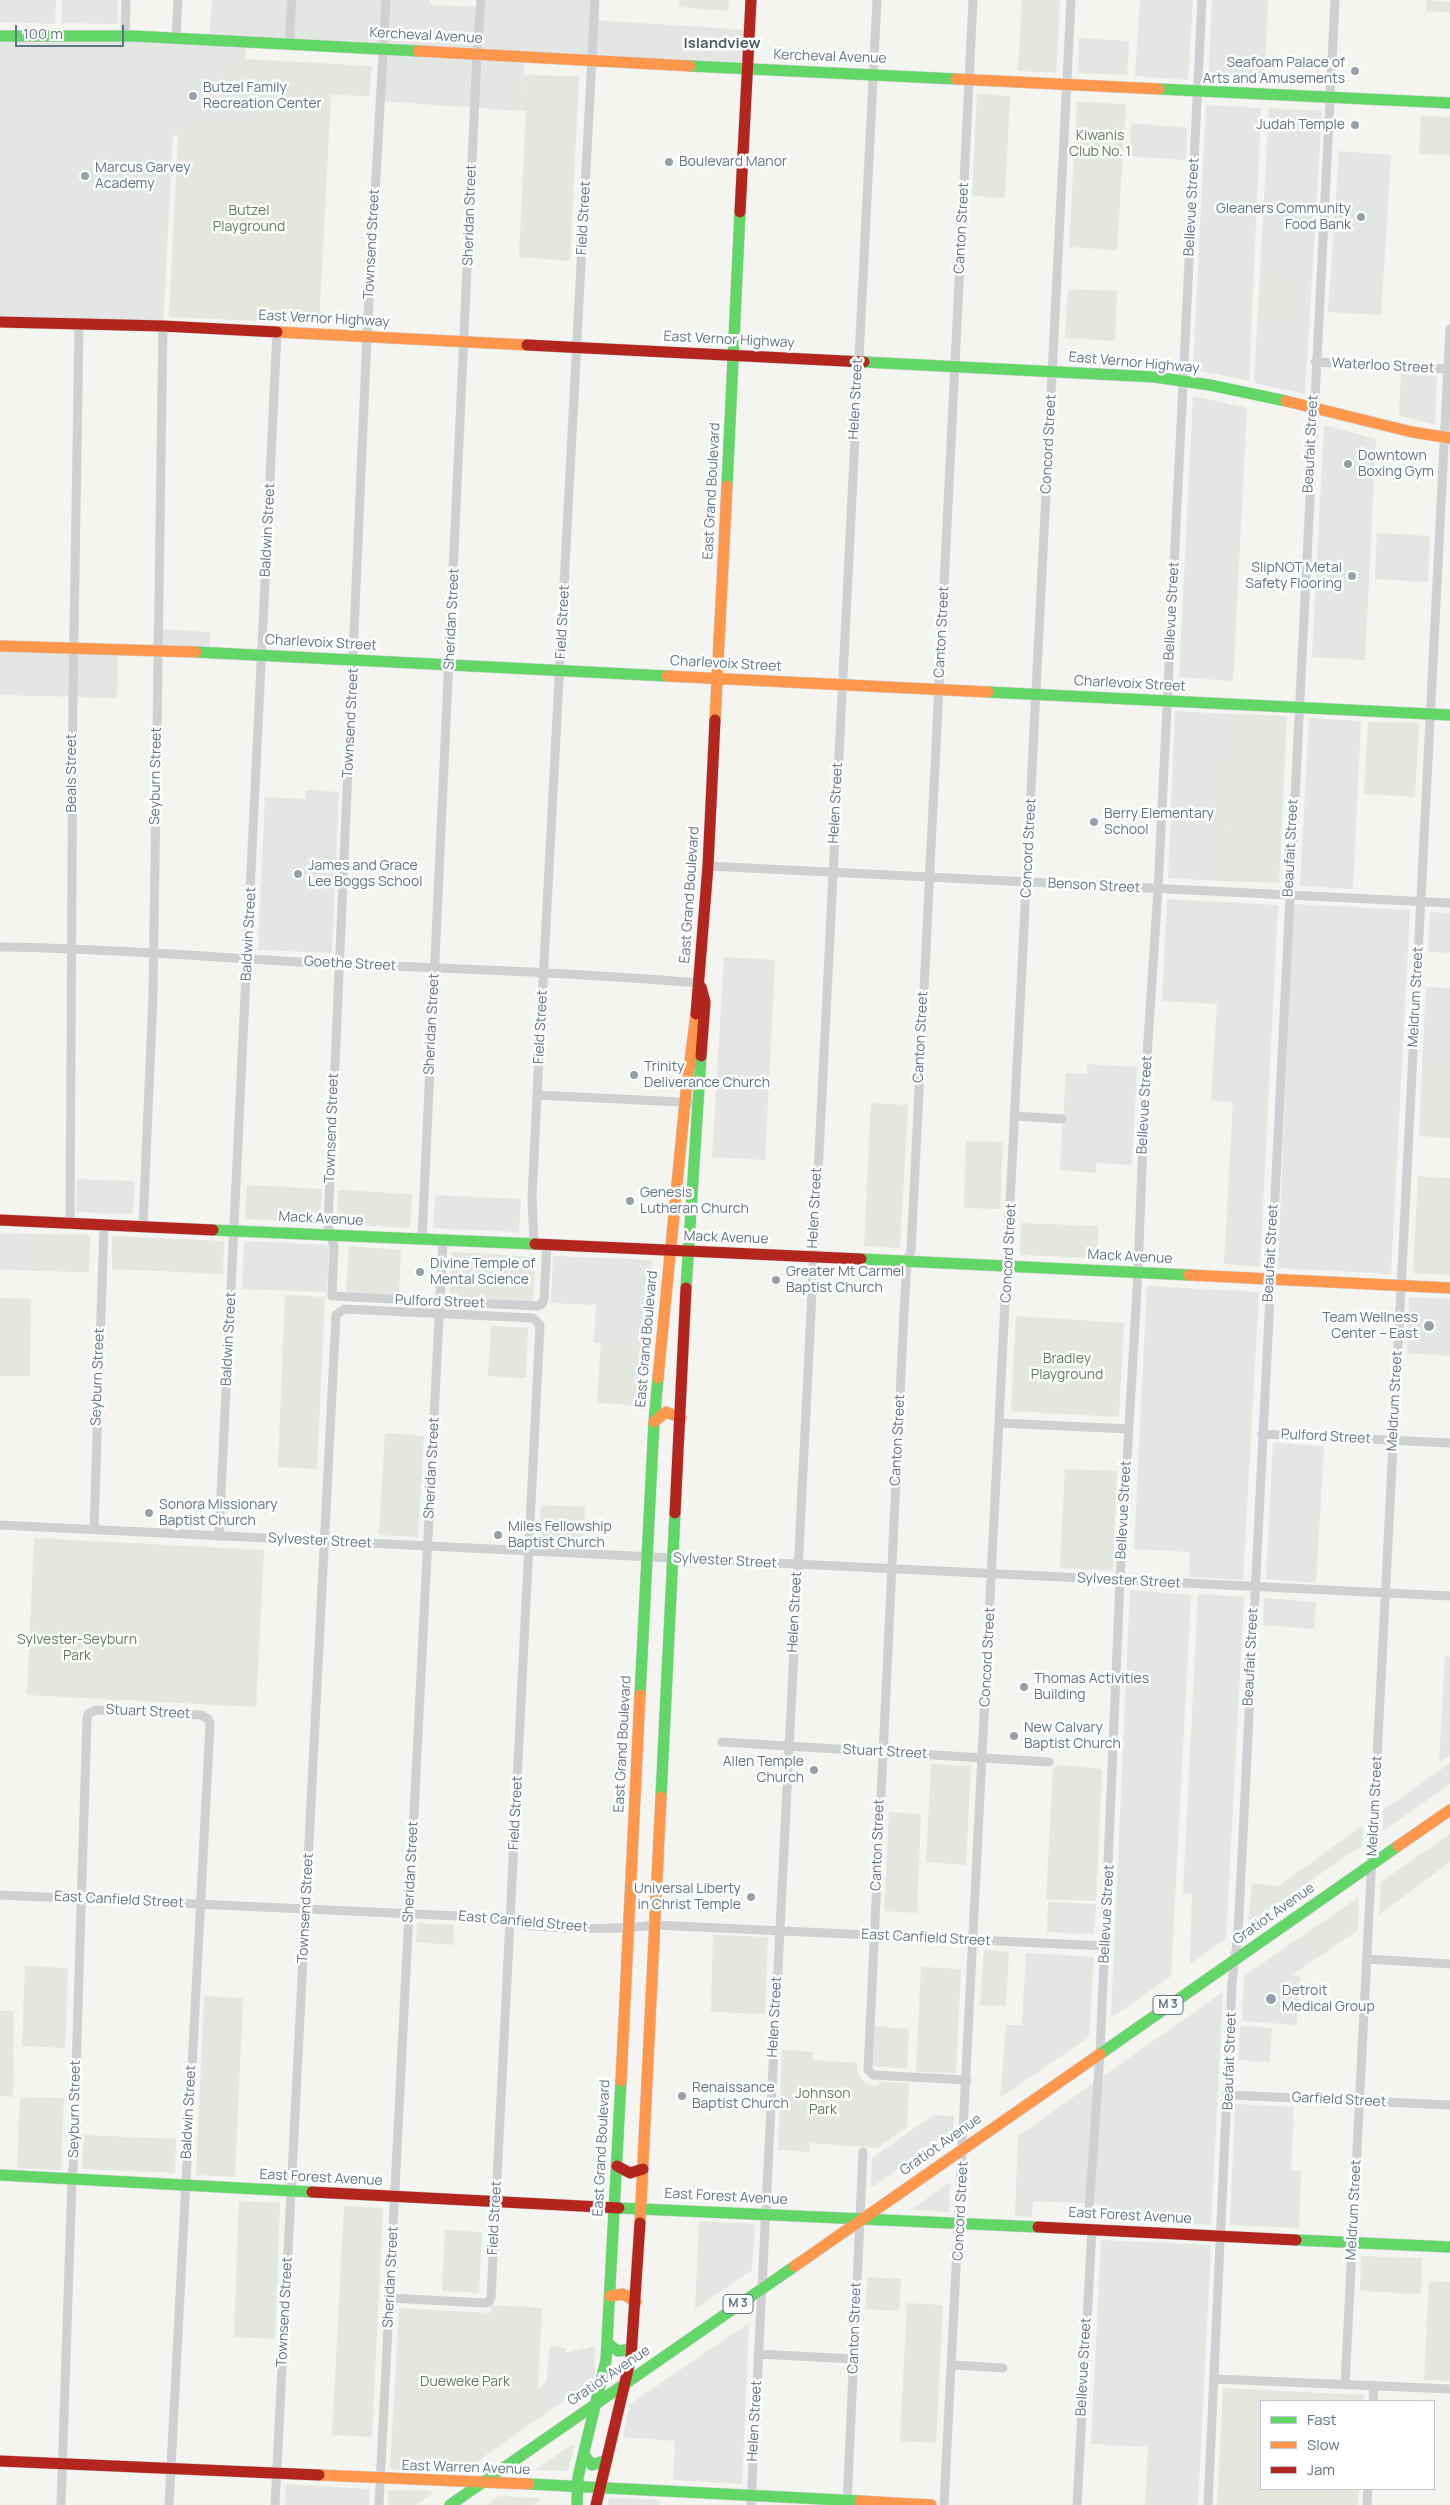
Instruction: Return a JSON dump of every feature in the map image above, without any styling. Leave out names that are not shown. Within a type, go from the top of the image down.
[{"type":"main road","name":"East Grand Boulevard","points":[[578,2505],[578,2488],[584,2455],[604,2376],[607,2344],[654,1422],[670,1250],[700,983],[708,866],[751,0]]},
{"type":"main road","name":"Kercheval Avenue","points":[[0,36],[124,36],[747,69],[969,78],[1450,103]]},
{"type":"main road","name":"East Vernor Highway","points":[[0,322],[163,326],[1183,379],[1447,438]]},
{"type":"main road","name":"Charlevoix Street","points":[[0,646],[158,650],[1450,715]]},
{"type":"main road","name":"East Grand Boulevard","points":[[596,2505],[632,2349],[636,2302],[688,1251],[700,1103],[704,1002],[700,983]]},
{"type":"main road","name":"Mack Avenue","points":[[0,1220],[907,1261],[1450,1288]]},
{"type":"main road","points":[[654,1422],[660,1414],[668,1411],[675,1412],[681,1418]]},
{"type":"main road","name":"Gratiot Avenue","points":[[452,2504],[1450,1810]]},
{"type":"main road","points":[[617,2166],[630,2173],[643,2169]]},
{"type":"main road","name":"East Forest Avenue","points":[[0,2175],[292,2192],[1450,2247]]},
{"type":"main road","points":[[610,2296],[623,2294],[636,2302]]},
{"type":"main road","points":[[607,2344],[618,2351],[632,2349]]},
{"type":"main road","points":[[584,2455],[589,2463],[595,2465],[607,2460]]},
{"type":"main road","name":"East Warren Avenue","points":[[0,2461],[483,2482],[578,2488],[600,2487],[751,2500],[931,2505]]},
{"type":"street","points":[[124,36],[126,0]]},
{"type":"street","points":[[176,39],[178,0]]},
{"type":"street","points":[[289,44],[292,0]]},
{"type":"street","name":"Townsend Street","points":[[332,1296],[334,1247],[328,1224],[367,336],[386,0]]},
{"type":"street","name":"Sheridan Street","points":[[422,1239],[481,0]]},
{"type":"street","name":"Field Street","points":[[534,1244],[532,1197],[537,1095],[595,0]]},
{"type":"street","name":"Helen Street","points":[[751,2500],[877,0]]},
{"type":"street","name":"Canton Street","points":[[967,2080],[873,2076],[869,2072],[891,1568],[907,1261],[911,1250],[973,0]]},
{"type":"street","name":"Concord Street","points":[[944,2505],[964,2148],[1071,0]]},
{"type":"street","name":"Bellevue Street","points":[[1090,2211],[1100,2053],[1120,1580],[1138,1272],[1145,1086],[1158,889],[1202,0]]},
{"type":"street","name":"Beaufait Street","points":[[1208,2505],[1315,362],[1335,0]]},
{"type":"street","name":"Beals Street","points":[[70,1223],[74,647],[79,323]]},
{"type":"street","name":"Seyburn Street","points":[[143,1226],[154,952],[163,326]]},
{"type":"street","name":"Meldrum Street","points":[[1344,2384],[1430,714],[1447,438],[1450,329]]},
{"type":"street","name":"Baldwin Street","points":[[219,1536],[277,332]]},
{"type":"street","name":"Waterloo Street","points":[[1315,362],[1449,369]]},
{"type":"street","name":"Benson Street","points":[[708,866],[1450,903]]},
{"type":"street","name":"Goethe Street","points":[[0,947],[154,952],[340,964],[611,976],[700,983]]},
{"type":"street","points":[[537,1095],[700,1103]]},
{"type":"street","points":[[1016,1116],[1062,1119]]},
{"type":"street","name":"Seyburn Street","points":[[94,1529],[104,1224]]},
{"type":"street","name":"Sheridan Street","points":[[379,2505],[443,1240]]},
{"type":"street","name":"Pulford Street","points":[[332,1296],[537,1306],[542,1304],[544,1299],[547,1245]]},
{"type":"street","name":"Pulford Street","points":[[339,1311],[344,1309],[534,1318],[539,1322]]},
{"type":"street","name":"Townsend Street","points":[[275,2505],[336,1315],[339,1311]]},
{"type":"street","name":"Field Street","points":[[390,2298],[489,2302],[491,2297],[539,1322]]},
{"type":"street","points":[[1000,1423],[1128,1429]]},
{"type":"street","name":"Pulford Street","points":[[1262,1434],[1450,1443]]},
{"type":"street","name":"Sylvester Street","points":[[0,1525],[1450,1596]]},
{"type":"street","name":"Stuart Street","points":[[88,1714],[96,1710],[105,1710],[201,1715],[208,1719]]},
{"type":"street","name":"Seyburn Street","points":[[62,2505],[72,2179],[76,2133],[74,2101],[88,1714]]},
{"type":"street","name":"Baldwin Street","points":[[169,2505],[210,1724],[208,1719]]},
{"type":"street","name":"Stuart Street","points":[[722,1742],[1049,1762]]},
{"type":"street","name":"East Canfield Street","points":[[0,1895],[502,1918],[510,1924],[628,1929],[655,1925],[1105,1946]]},
{"type":"street","points":[[1367,1960],[1450,1964]]},
{"type":"street","name":"Garfield Street","points":[[1229,2094],[1450,2105]]},
{"type":"street","name":"Canton Street","points":[[847,2503],[863,2152]]},
{"type":"street","name":"Bellevue Street","points":[[1077,2505],[1092,2230]]},
{"type":"street","points":[[758,2354],[854,2359]]},
{"type":"street","points":[[952,2364],[1003,2368]]},
{"type":"street","points":[[1215,2378],[1450,2389]]},
{"type":"street","points":[[1373,2400],[1374,2385]]},
{"type":"street","points":[[1367,2505],[1368,2490]]},
{"type":"shaded area","points":[[0,0],[56,0],[55,24],[0,22]]},
{"type":"shaded area","points":[[62,0],[118,0],[117,24],[62,23]]},
{"type":"shaded area","name":"Marcus Garvey Academy","points":[[212,0],[430,0],[431,5],[481,7],[481,0],[595,0],[594,20],[749,30],[747,69],[525,56],[521,111],[379,101],[382,49],[246,42],[245,59],[232,71],[235,88],[256,112],[256,125],[190,123],[178,135],[173,135],[163,326],[0,322],[0,36],[209,40]]},
{"type":"shaded area","points":[[1140,0],[1193,0],[1188,80],[1135,76]]},
{"type":"shaded area","points":[[1212,0],[1268,0],[1264,84],[1208,81]]},
{"type":"shaded area","points":[[1079,38],[1129,41],[1127,75],[1078,73]]},
{"type":"shaded area","points":[[1206,105],[1261,108],[1249,381],[1193,369]]},
{"type":"shaded area","points":[[1269,108],[1322,111],[1305,394],[1254,383]]},
{"type":"shaded area","points":[[1131,123],[1187,128],[1186,160],[1130,156]]},
{"type":"shaded area","name":"Gleaners Community Food Bank","points":[[1339,151],[1391,155],[1381,315],[1328,312]]},
{"type":"shaded area","points":[[1401,374],[1437,376],[1435,425],[1399,415]]},
{"type":"shaded area","points":[[1193,396],[1247,408],[1233,681],[1179,677]]},
{"type":"shaded area","name":"SlipNOT Metal Safety Flooring","points":[[1324,425],[1376,439],[1365,660],[1312,657]]},
{"type":"shaded area","points":[[1377,533],[1430,536],[1428,582],[1375,579]]},
{"type":"shaded area","points":[[158,629],[210,632],[209,652],[158,650]]},
{"type":"shaded area","points":[[0,646],[118,648],[117,698],[0,695]]},
{"type":"shaded area","points":[[1175,711],[1230,714],[1222,881],[1168,878]]},
{"type":"shaded area","points":[[1309,718],[1361,721],[1353,889],[1300,886]]},
{"type":"shaded area","name":"James and Grace Lee Boggs School","points":[[306,790],[339,792],[332,953],[258,950],[265,797],[305,799]]},
{"type":"shaded area","points":[[1167,899],[1278,905],[1260,1267],[1224,1264],[1233,1102],[1211,1100],[1217,1004],[1162,1001]]},
{"type":"shaded area","points":[[1293,904],[1410,910],[1391,1274],[1278,1268]]},
{"type":"shaded area","points":[[1430,912],[1450,913],[1450,953],[1428,952]]},
{"type":"shaded area","points":[[724,957],[775,960],[765,1160],[712,1157]]},
{"type":"shaded area","points":[[1426,987],[1450,988],[1450,1066],[1422,1064]]},
{"type":"shaded area","points":[[1087,1064],[1137,1067],[1132,1165],[1096,1163],[1096,1173],[1060,1170],[1066,1073],[1087,1074]]},
{"type":"shaded area","points":[[77,1179],[135,1181],[133,1214],[76,1212]]},
{"type":"shaded area","points":[[435,1195],[521,1199],[519,1232],[433,1228]]},
{"type":"shaded area","points":[[0,1233],[36,1234],[35,1271],[0,1269]]},
{"type":"shaded area","points":[[244,1241],[329,1245],[327,1292],[242,1289]]},
{"type":"shaded area","points":[[553,1256],[652,1260],[647,1346],[594,1343],[596,1305],[551,1303]]},
{"type":"shaded area","points":[[1147,1286],[1259,1292],[1243,1580],[1189,1577],[1190,1552],[1134,1549]]},
{"type":"shaded area","name":"Team Wellness Center – East","points":[[1409,1297],[1450,1299],[1450,1356],[1407,1353]]},
{"type":"shaded area","points":[[1273,1443],[1324,1446],[1316,1583],[1266,1579]]},
{"type":"shaded area","points":[[1130,1590],[1191,1595],[1171,1976],[1111,2018]]},
{"type":"shaded area","points":[[1198,1594],[1244,1597],[1226,1939],[1190,1964],[1192,1894],[1183,1893]]},
{"type":"shaded area","points":[[1264,1598],[1316,1602],[1314,1629],[1263,1625]]},
{"type":"shaded area","points":[[1445,1656],[1450,1657],[1450,1755],[1439,1763]]},
{"type":"shaded area","points":[[1450,1763],[1450,1784],[1383,1831],[1383,1810]]},
{"type":"shaded area","points":[[1048,1902],[1096,1904],[1094,1934],[1047,1932]]},
{"type":"shaded area","name":"Detroit Medical Group","points":[[1302,1936],[1317,1958],[1291,1975],[1300,1976],[1297,2025],[1242,2021],[1244,1976]]},
{"type":"shaded area","points":[[1026,1953],[1094,1957],[1089,2037],[1000,2098],[1006,2025],[1022,2025]]},
{"type":"shaded area","points":[[1223,1992],[1211,2225],[1098,2219],[1099,2204],[1033,2201],[1032,2217],[1015,2216],[1018,2136]]},
{"type":"shaded area","points":[[1240,2026],[1272,2028],[1270,2062],[1238,2060]]},
{"type":"shaded area","points":[[1235,2104],[1294,2107],[1291,2170],[1301,2171],[1299,2228],[1230,2225]]},
{"type":"shaded area","points":[[933,2115],[954,2116],[953,2130],[871,2188],[872,2158]]},
{"type":"shaded area","points":[[950,2182],[949,2212],[911,2210]]},
{"type":"shaded area","points":[[699,2221],[755,2224],[752,2270],[695,2309]]},
{"type":"shaded area","points":[[1101,2240],[1211,2245],[1198,2505],[1145,2505],[1148,2447],[1091,2444]]},
{"type":"shaded area","points":[[749,2323],[742,2484],[673,2480],[675,2441],[623,2437],[630,2404]]},
{"type":"shaded area","points":[[550,2346],[566,2348],[565,2353],[595,2346],[594,2380],[532,2423],[534,2392],[546,2382]]},
{"type":"shaded area","points":[[286,2484],[370,2489],[369,2505],[285,2505]]},
{"type":"shaded area","points":[[609,2498],[660,2500],[660,2505],[608,2505]]},
{"type":"green space","points":[[680,0],[729,0],[728,11],[679,7]]},
{"type":"green space","points":[[1022,0],[1060,0],[1056,73],[1018,71]]},
{"type":"green space","points":[[1427,0],[1450,2],[1450,13],[1426,11]]},
{"type":"green space","name":"Butzel Playground","points":[[245,59],[372,66],[369,96],[331,95],[319,324],[172,317],[169,315],[178,135],[190,123],[255,125],[256,112],[235,88],[232,71]]},
{"type":"green space","points":[[524,75],[579,76],[570,261],[519,257],[526,111],[521,111]]},
{"type":"green space","points":[[977,94],[1010,96],[1005,198],[972,196]]},
{"type":"green space","name":"Kiwanis Club No. 1","points":[[1077,102],[1126,104],[1117,250],[1069,247]]},
{"type":"green space","points":[[1421,116],[1450,117],[1450,155],[1419,154]]},
{"type":"green space","points":[[1263,277],[1298,279],[1295,322],[1261,320]]},
{"type":"green space","points":[[1068,289],[1117,291],[1115,341],[1065,338]]},
{"type":"green space","points":[[1230,714],[1287,716],[1279,883],[1222,881]]},
{"type":"green space","points":[[1368,722],[1419,723],[1415,797],[1364,794]]},
{"type":"green space","points":[[1422,1064],[1450,1066],[1450,1138],[1419,1136]]},
{"type":"green space","points":[[871,1103],[908,1105],[900,1248],[864,1246]]},
{"type":"green space","points":[[966,1141],[1003,1142],[1000,1209],[964,1208]]},
{"type":"green space","points":[[1418,1176],[1450,1178],[1450,1275],[1413,1273]]},
{"type":"green space","points":[[247,1185],[322,1189],[320,1222],[245,1219]]},
{"type":"green space","points":[[338,1190],[412,1194],[410,1228],[337,1224]]},
{"type":"green space","points":[[1021,1223],[1098,1226],[1097,1258],[1020,1255]]},
{"type":"green space","points":[[36,1234],[90,1235],[89,1272],[35,1271]]},
{"type":"green space","points":[[112,1236],[224,1241],[223,1274],[112,1269]]},
{"type":"green space","points":[[349,1246],[401,1250],[399,1295],[346,1292]]},
{"type":"green space","points":[[452,1252],[536,1257],[533,1302],[449,1297]]},
{"type":"green space","points":[[285,1295],[325,1297],[317,1469],[278,1467]]},
{"type":"green space","points":[[0,1298],[31,1299],[30,1376],[0,1376]]},
{"type":"green space","name":"Bradley Playground","points":[[1016,1316],[1124,1323],[1119,1417],[1011,1411]]},
{"type":"green space","points":[[491,1326],[528,1328],[526,1378],[488,1376]]},
{"type":"green space","points":[[601,1343],[647,1346],[644,1406],[597,1403]]},
{"type":"green space","points":[[385,1433],[424,1436],[418,1537],[379,1535]]},
{"type":"green space","points":[[1065,1469],[1117,1471],[1113,1571],[1060,1568]]},
{"type":"green space","points":[[541,1505],[585,1507],[583,1544],[539,1542]]},
{"type":"green space","name":"Sylvester-Seyburn Park","points":[[34,1538],[264,1550],[256,1707],[27,1695]]},
{"type":"green space","points":[[931,1764],[971,1766],[966,1865],[926,1862]]},
{"type":"green space","points":[[1058,1765],[1102,1769],[1096,1901],[1046,1899],[1053,1768]]},
{"type":"green space","points":[[889,1812],[921,1814],[917,1913],[884,1911]]},
{"type":"green space","points":[[1363,1825],[1362,1845],[1248,1924],[1252,1883],[1279,1886]]},
{"type":"green space","points":[[1450,1834],[1450,1862],[1379,1915],[1381,1882]]},
{"type":"green space","points":[[1359,1897],[1358,1930],[1317,1958],[1302,1936]]},
{"type":"green space","points":[[417,1923],[454,1925],[453,1945],[416,1942]]},
{"type":"green space","points":[[713,1935],[768,1937],[765,2014],[711,2012]]},
{"type":"green space","points":[[984,1950],[1009,1952],[1006,2006],[980,2005]]},
{"type":"green space","points":[[25,1966],[68,1968],[65,2048],[22,2046]]},
{"type":"green space","points":[[921,1967],[961,1969],[956,2073],[916,2072]]},
{"type":"green space","points":[[204,1996],[243,1998],[235,2177],[196,2175]]},
{"type":"green space","points":[[0,2011],[14,2011],[13,2097],[0,2096]]},
{"type":"green space","points":[[875,2026],[909,2029],[907,2069],[873,2066]]},
{"type":"green space","name":"Johnson Park","points":[[782,2050],[813,2052],[813,2060],[857,2063],[858,2073],[865,2083],[879,2085],[879,2082],[909,2083],[907,2127],[877,2148],[810,2143],[809,2152],[778,2150]]},
{"type":"green space","points":[[20,2097],[64,2098],[61,2170],[17,2168]]},
{"type":"green space","points":[[83,2135],[176,2139],[175,2173],[82,2169]]},
{"type":"green space","points":[[239,2201],[280,2203],[275,2339],[234,2337]]},
{"type":"green space","points":[[344,2206],[383,2208],[372,2437],[332,2435]]},
{"type":"green space","points":[[445,2230],[482,2232],[479,2293],[442,2291]]},
{"type":"green space","points":[[1361,2256],[1422,2258],[1421,2294],[1360,2291]]},
{"type":"green space","points":[[868,2277],[901,2279],[899,2311],[865,2309]]},
{"type":"green space","points":[[1429,2281],[1450,2282],[1450,2381],[1424,2380]]},
{"type":"green space","points":[[907,2303],[943,2305],[936,2443],[900,2441]]},
{"type":"green space","name":"Dueweke Park","points":[[491,2305],[542,2308],[538,2387],[534,2392],[532,2423],[462,2472],[390,2469],[399,2308],[491,2313]]},
{"type":"green space","points":[[1223,2388],[1364,2395],[1363,2400],[1260,2400],[1260,2490],[1359,2490],[1358,2505],[1217,2505]]},
{"type":"green space","points":[[573,2444],[568,2471],[535,2470]]},
{"type":"green space","points":[[388,2490],[432,2491],[432,2494],[416,2505],[388,2505]]},
{"type":"green space","points":[[499,2496],[541,2498],[534,2505],[487,2505]]},
{"type":"traffic: fast","points":[[0,36],[133,36],[418,51]]},
{"type":"traffic: fast","points":[[690,66],[956,79]]},
{"type":"traffic: fast","points":[[1159,89],[1450,103]]},
{"type":"traffic: fast","points":[[727,486],[740,212]]},
{"type":"traffic: fast","points":[[864,362],[1155,377],[1210,385],[1286,401]]},
{"type":"traffic: fast","points":[[196,652],[667,676]]},
{"type":"traffic: fast","points":[[988,692],[1450,715]]},
{"type":"traffic: fast","points":[[686,1288],[701,1056]]},
{"type":"traffic: fast","points":[[213,1230],[535,1244]]},
{"type":"traffic: fast","points":[[861,1259],[1189,1275]]},
{"type":"traffic: fast","points":[[640,1695],[658,1378]]},
{"type":"traffic: fast","points":[[661,1797],[675,1513]]},
{"type":"traffic: fast","points":[[1100,2054],[1398,1846]]},
{"type":"traffic: fast","points":[[577,2505],[578,2477],[606,2360],[621,2081]]},
{"type":"traffic: fast","points":[[0,2175],[312,2192]]},
{"type":"traffic: fast","points":[[619,2208],[1038,2227]]},
{"type":"traffic: fast","points":[[1296,2240],[1450,2247]]},
{"type":"traffic: fast","points":[[450,2505],[795,2266]]},
{"type":"traffic: fast","points":[[607,2343],[618,2351],[632,2349]]},
{"type":"traffic: fast","points":[[584,2455],[592,2465],[607,2460]]},
{"type":"traffic: fast","points":[[529,2484],[860,2501]]},
{"type":"traffic: slow","points":[[418,51],[690,66]]},
{"type":"traffic: slow","points":[[956,79],[1159,89]]},
{"type":"traffic: slow","points":[[277,332],[527,345]]},
{"type":"traffic: slow","points":[[1286,401],[1412,432],[1450,438]]},
{"type":"traffic: slow","points":[[715,720],[727,486]]},
{"type":"traffic: slow","points":[[0,646],[196,652]]},
{"type":"traffic: slow","points":[[667,676],[988,692]]},
{"type":"traffic: slow","points":[[658,1378],[686,1092],[696,1014]]},
{"type":"traffic: slow","points":[[1189,1275],[1450,1288]]},
{"type":"traffic: slow","points":[[654,1422],[666,1412],[681,1418]]},
{"type":"traffic: slow","points":[[621,2081],[640,1695]]},
{"type":"traffic: slow","points":[[640,2223],[661,1797]]},
{"type":"traffic: slow","points":[[1398,1846],[1450,1810]]},
{"type":"traffic: slow","points":[[795,2266],[1100,2054]]},
{"type":"traffic: slow","points":[[610,2296],[623,2294],[636,2302]]},
{"type":"traffic: slow","points":[[319,2475],[529,2484]]},
{"type":"traffic: slow","points":[[860,2501],[931,2505]]},
{"type":"traffic: jam","points":[[740,212],[751,0]]},
{"type":"traffic: jam","points":[[0,322],[163,326],[277,332]]},
{"type":"traffic: jam","points":[[527,345],[864,362]]},
{"type":"traffic: jam","points":[[696,1014],[708,866],[715,720]]},
{"type":"traffic: jam","points":[[701,987],[705,1002],[701,1056]]},
{"type":"traffic: jam","points":[[0,1220],[213,1230]]},
{"type":"traffic: jam","points":[[535,1244],[861,1259]]},
{"type":"traffic: jam","points":[[675,1513],[686,1288]]},
{"type":"traffic: jam","points":[[617,2166],[630,2173],[643,2169]]},
{"type":"traffic: jam","points":[[312,2192],[619,2208]]},
{"type":"traffic: jam","points":[[596,2505],[631,2357],[640,2223]]},
{"type":"traffic: jam","points":[[1038,2227],[1296,2240]]},
{"type":"traffic: jam","points":[[0,2461],[319,2475]]},
{"type":"place","name":"Seafoam Palace of Arts and Amusements","points":[[1355,71]]},
{"type":"place","name":"Butzel Family Recreation Center","points":[[193,96]]},
{"type":"place","name":"Judah Temple","points":[[1355,125]]},
{"type":"place","name":"Boulevard Manor","points":[[669,162]]},
{"type":"place","name":"Marcus Garvey Academy","points":[[85,176]]},
{"type":"place","name":"Gleaners Community Food Bank","points":[[1361,217]]},
{"type":"place","name":"Downtown Boxing Gym","points":[[1348,464]]},
{"type":"place","name":"SlipNOT Metal Safety Flooring","points":[[1352,576]]},
{"type":"place","name":"Berry Elementary School","points":[[1094,822]]},
{"type":"place","name":"James and Grace Lee Boggs School","points":[[298,874]]},
{"type":"place","name":"Trinity Deliverance Church","points":[[634,1075]]},
{"type":"place","name":"Genesis Lutheran Church","points":[[630,1201]]},
{"type":"place","name":"Divine Temple of Mental Science","points":[[420,1272]]},
{"type":"place","name":"Greater Mt Carmel Baptist Church","points":[[776,1280]]},
{"type":"place","name":"Team Wellness Center – East","points":[[1429,1326]]},
{"type":"place","name":"Sonora Missionary Baptist Church","points":[[149,1513]]},
{"type":"place","name":"Miles Fellowship Baptist Church","points":[[498,1535]]},
{"type":"place","name":"Thomas Activities Building","points":[[1024,1687]]},
{"type":"place","name":"New Calvary Baptist Church","points":[[1014,1736]]},
{"type":"place","name":"Allen Temple Church","points":[[814,1770]]},
{"type":"place","name":"Universal Liberty in Christ Temple","points":[[751,1897]]},
{"type":"place","name":"Detroit Medical Group","points":[[1271,1999]]},
{"type":"place","name":"Renaissance Baptist Church","points":[[682,2096]]},
{"type":"district","name":"Islandview","points":[[722,44]]}]
